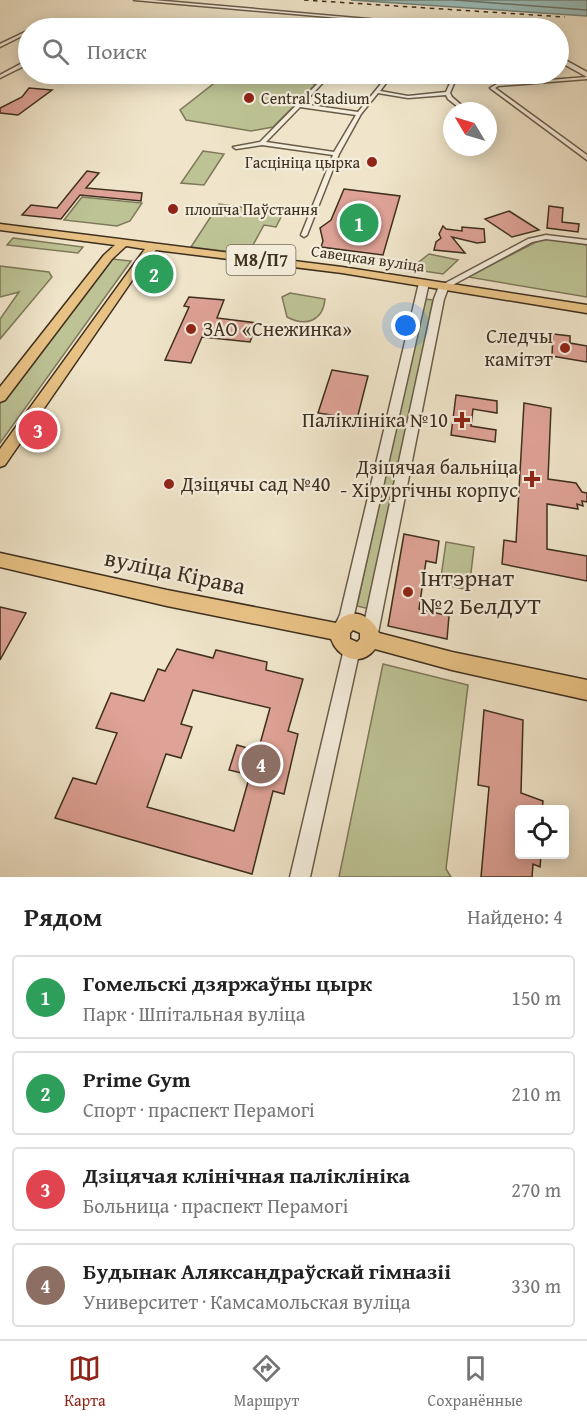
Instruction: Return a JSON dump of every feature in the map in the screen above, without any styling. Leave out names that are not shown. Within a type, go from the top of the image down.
[{"type":"main road","name":"Савецкая вуліца","points":[[0,227],[125,241],[424,283],[587,309]]},
{"type":"main road","points":[[0,397],[108,257],[125,241]]},
{"type":"main road","points":[[0,461],[141,259],[154,246]]},
{"type":"main road","points":[[108,257],[119,254],[141,259]]},
{"type":"main road","name":"вуліца Кірава","points":[[0,560],[167,598],[341,629]]},
{"type":"main road","points":[[370,636],[362,649],[352,649],[341,640],[341,629],[355,622],[365,625],[370,636],[452,661],[587,690]]},
{"type":"street","points":[[136,0],[334,18]]},
{"type":"street","points":[[0,46],[18,37]]},
{"type":"street","points":[[569,65],[587,76]]},
{"type":"street","points":[[0,77],[18,67]]},
{"type":"street","points":[[569,78],[587,76]]},
{"type":"street","points":[[262,143],[319,84]]},
{"type":"street","points":[[304,235],[336,154],[359,114],[384,84]]},
{"type":"street","points":[[452,84],[448,93],[455,102]]},
{"type":"street","points":[[507,84],[492,88],[587,158]]},
{"type":"street","points":[[378,92],[408,97],[448,93]]},
{"type":"street","points":[[299,105],[359,114]]},
{"type":"street","points":[[236,147],[262,143],[336,154]]},
{"type":"street","points":[[370,636],[439,299],[444,286],[535,239],[587,242]]},
{"type":"street","points":[[341,629],[347,615],[424,283],[458,279]]},
{"type":"street","points":[[421,297],[439,299]]},
{"type":"street","points":[[386,446],[408,450]]},
{"type":"street","points":[[300,877],[352,649]]},
{"type":"green space","name":"Central Stadium","points":[[213,84],[315,85],[273,127],[251,131],[186,120],[180,110]]},
{"type":"green space","points":[[203,151],[224,154],[204,185],[181,183]]},
{"type":"green space","points":[[82,197],[142,203],[130,221],[117,226],[64,220]]},
{"type":"green space","points":[[219,204],[283,213],[276,227],[264,225],[248,254],[191,247]]},
{"type":"green space","points":[[13,238],[83,247],[78,253],[7,245]]},
{"type":"green space","points":[[546,239],[587,245],[587,297],[468,277],[536,242]]},
{"type":"green space","points":[[429,254],[458,260],[443,274],[410,269]]},
{"type":"green space","points":[[112,259],[131,261],[0,443],[0,403]]},
{"type":"green space","points":[[0,266],[49,272],[52,277],[0,339],[0,319],[19,292],[0,297]]},
{"type":"green space","points":[[290,293],[325,299],[324,306],[317,317],[312,320],[301,322],[294,320],[287,317],[282,297]]},
{"type":"green space","points":[[424,299],[433,300],[370,609],[357,606]]},
{"type":"green space","points":[[446,542],[474,547],[469,590],[440,584]]},
{"type":"green space","points":[[383,664],[468,685],[446,869],[451,877],[339,877]]},
{"type":"water","points":[[351,0],[587,0],[587,16]]},
{"type":"building","points":[[29,88],[52,90],[18,115],[0,113],[0,108],[22,97]]},
{"type":"building","points":[[87,171],[99,173],[86,188],[142,193],[141,201],[80,195],[61,219],[22,215],[31,205],[57,208]]},
{"type":"building","points":[[344,189],[400,196],[383,255],[321,247],[323,241],[320,228],[331,220]]},
{"type":"building","points":[[549,206],[563,208],[562,222],[579,224],[578,232],[547,228]]},
{"type":"building","points":[[509,211],[539,230],[512,237],[485,219]]},
{"type":"building","points":[[443,226],[446,229],[462,231],[462,227],[484,229],[485,242],[477,243],[452,237],[465,253],[434,250],[436,242],[441,238],[439,234]]},
{"type":"building","name":"ЗАО «Снежинка»","points":[[189,297],[224,300],[217,318],[257,323],[250,342],[202,337],[191,363],[165,360],[189,307],[184,306]]},
{"type":"building","name":"Следчы камітэт","points":[[553,334],[570,336],[570,343],[587,346],[587,362],[552,356]]},
{"type":"building","points":[[332,370],[368,376],[357,419],[318,413]]},
{"type":"building","name":"Паліклініка №10","points":[[456,395],[497,401],[497,413],[473,409],[471,426],[496,430],[495,442],[451,435]]},
{"type":"building","name":"Дзіцячая бальніца - Хірургічны корпус","points":[[524,403],[551,408],[548,479],[576,483],[582,492],[587,493],[587,502],[582,501],[583,506],[577,504],[578,509],[547,504],[547,549],[587,556],[587,581],[502,564],[504,540],[516,542]]},
{"type":"building","name":"Інтэрнат №2 БелДУТ","points":[[404,534],[439,541],[436,563],[426,561],[419,609],[449,616],[447,639],[388,626]]},
{"type":"building","points":[[0,607],[26,613],[0,660]]},
{"type":"building","points":[[177,649],[213,658],[216,650],[267,662],[266,670],[303,679],[288,731],[298,734],[284,794],[273,791],[252,874],[55,818],[73,778],[96,784],[117,733],[96,728],[111,693],[144,701],[158,669],[165,671]],"holes":[[[193,690],[270,708],[258,751],[237,745],[229,770],[250,775],[234,831],[147,807],[166,754],[181,758],[192,727],[181,724]]]},
{"type":"building","points":[[484,710],[523,720],[521,793],[543,801],[543,805],[515,805],[515,859],[541,859],[540,867],[533,864],[532,877],[481,877],[489,787],[478,785]]},
{"type":"railway","points":[[304,0],[565,17]]},
{"type":"place","name":"Central Stadium","points":[[249,98]]},
{"type":"place","name":"Гасцініца цырка","points":[[372,162]]},
{"type":"place","name":"плошча Паўстання","points":[[173,209]]},
{"type":"place","name":"Гомельскі дзяржаўны цырк","points":[[359,223]]},
{"type":"place","name":"Prime Gym","points":[[154,274]]},
{"type":"place","name":"ЗАО «Снежинка»","points":[[191,329]]},
{"type":"place","name":"Следчы камітэт","points":[[565,348]]},
{"type":"place","name":"Паліклініка №10","points":[[462,420]]},
{"type":"place","name":"Дзіцячая клінічная паліклініка","points":[[38,430]]},
{"type":"place","name":"Дзіцячая бальніца - Хірургічны корпус","points":[[532,479]]},
{"type":"place","name":"Дзіцячы сад №40","points":[[169,484]]},
{"type":"place","name":"Інтэрнат №2 БелДУТ","points":[[408,592]]},
{"type":"place","name":"Будынак Аляксандраўскай гімназіі","points":[[261,764]]}]
